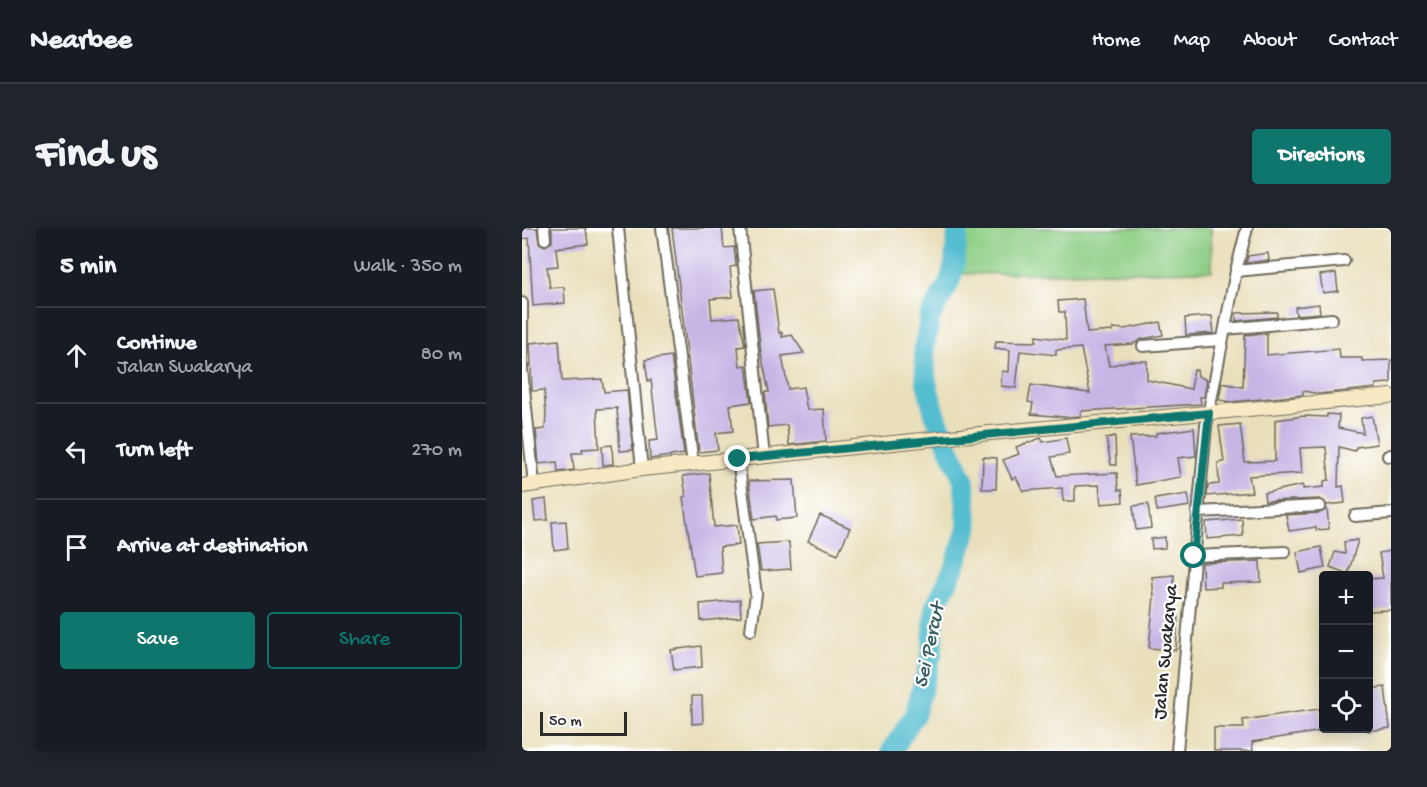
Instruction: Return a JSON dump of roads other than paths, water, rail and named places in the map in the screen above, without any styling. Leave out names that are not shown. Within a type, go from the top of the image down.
[{"type":"street","points":[[618,228],[642,469]]},
{"type":"street","points":[[662,228],[693,464]]},
{"type":"street","points":[[741,228],[764,457]]},
{"type":"street","name":"Jalan Swakarya","points":[[1177,751],[1197,512],[1209,413],[1236,271],[1247,228]]},
{"type":"street","points":[[1236,271],[1344,261]]},
{"type":"street","points":[[522,303],[522,370],[528,485],[642,469],[990,433],[1391,396]]},
{"type":"street","points":[[1143,346],[1332,319]]},
{"type":"street","points":[[738,459],[756,594],[751,630]]},
{"type":"street","points":[[1197,512],[1320,506]]},
{"type":"street","points":[[1355,516],[1391,513]]},
{"type":"street","points":[[1194,556],[1285,552]]},
{"type":"waterway","name":"Sei Percut","points":[[892,751],[915,714],[932,653],[935,607],[955,566],[968,527],[964,481],[934,412],[926,380],[924,349],[930,317],[949,283],[954,267],[958,228]]}]
